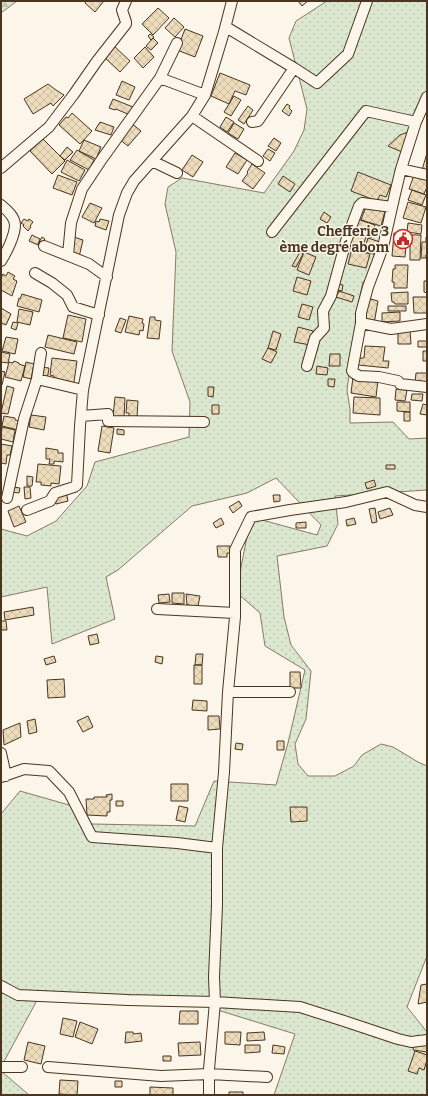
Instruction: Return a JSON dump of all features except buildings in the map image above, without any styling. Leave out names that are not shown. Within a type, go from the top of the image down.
[{"type":"street","points":[[1,168],[49,127],[74,94],[97,61],[126,24],[122,10],[126,1]]},
{"type":"street","points":[[27,510],[50,501],[55,493],[74,487],[77,484],[83,390],[119,215],[127,193],[134,181],[192,116],[205,95],[226,27],[232,1]]},
{"type":"street","points":[[226,27],[317,83],[348,54],[367,1]]},
{"type":"street","points":[[68,255],[71,223],[82,190],[102,159],[160,78],[177,43]]},
{"type":"street","points":[[252,122],[258,121],[294,68]]},
{"type":"street","points":[[160,78],[205,95]]},
{"type":"street","points":[[427,97],[425,109],[416,122],[401,169],[383,247],[368,287],[361,313],[358,343],[352,371],[359,376],[379,377],[398,381],[400,384],[427,387]]},
{"type":"street","points":[[272,232],[366,111],[416,122]]},
{"type":"street","points":[[192,116],[258,162]]},
{"type":"street","points":[[152,161],[177,173]]},
{"type":"street","points":[[401,169],[427,175]]},
{"type":"street","points":[[307,366],[315,338],[324,328],[323,311],[331,296],[346,241],[359,206],[362,203],[392,207]]},
{"type":"street","points":[[1,205],[10,212],[15,224],[10,243],[1,261]]},
{"type":"street","points":[[44,246],[89,264],[107,277]]},
{"type":"street","points":[[34,273],[52,283],[67,295],[73,307],[99,315]]},
{"type":"street","points":[[361,323],[391,329],[427,324]]},
{"type":"street","points":[[8,498],[24,419],[36,379],[41,353]]},
{"type":"street","points":[[36,379],[83,390]]},
{"type":"street","points":[[81,416],[108,414],[108,421],[204,422]]},
{"type":"street","points":[[209,1095],[209,1074],[215,1002],[214,977],[217,904],[217,848],[235,613],[235,550],[251,517],[346,502],[387,492],[415,505],[427,507]]},
{"type":"street","points":[[157,609],[235,613]]},
{"type":"street","points":[[228,692],[290,692]]},
{"type":"street","points":[[1,753],[4,776],[24,769],[49,771],[69,792],[92,837],[177,843],[217,848]]},
{"type":"street","points":[[1,986],[18,995],[215,1002],[300,1007],[398,1039],[411,1042],[427,1040]]},
{"type":"street","points":[[1,1067],[22,1067]]},
{"type":"street","points":[[48,1067],[161,1076],[209,1074],[267,1077]]},
{"type":"green space","points":[[1,1],[17,1],[1,13]]},
{"type":"green space","points":[[327,1],[427,1],[427,94],[375,272],[363,282],[359,300],[347,390],[350,409],[350,423],[393,422],[409,439],[427,438],[427,490],[335,496],[338,524],[327,546],[277,556],[284,617],[291,645],[311,671],[306,719],[295,744],[298,764],[308,776],[335,776],[354,766],[362,755],[381,744],[393,747],[427,766],[427,956],[407,1007],[427,1032],[427,1095],[274,1095],[295,1034],[179,998],[42,991],[1,1067],[1,814],[20,791],[76,807],[92,824],[195,826],[214,781],[276,785],[288,743],[305,670],[265,646],[260,613],[236,592],[251,517],[317,535],[321,525],[276,478],[247,493],[192,506],[118,570],[106,577],[115,619],[52,644],[47,587],[1,597],[1,529],[27,536],[56,521],[87,486],[95,462],[189,437],[190,402],[172,351],[176,252],[165,204],[168,187],[182,178],[264,193],[294,151],[304,130],[307,109],[289,38],[296,21]]},
{"type":"green space","points":[[1,1071],[29,1095],[1,1095]]},
{"type":"place","name":"Chefferie 3 ème degré abom","points":[[403,239]]}]
